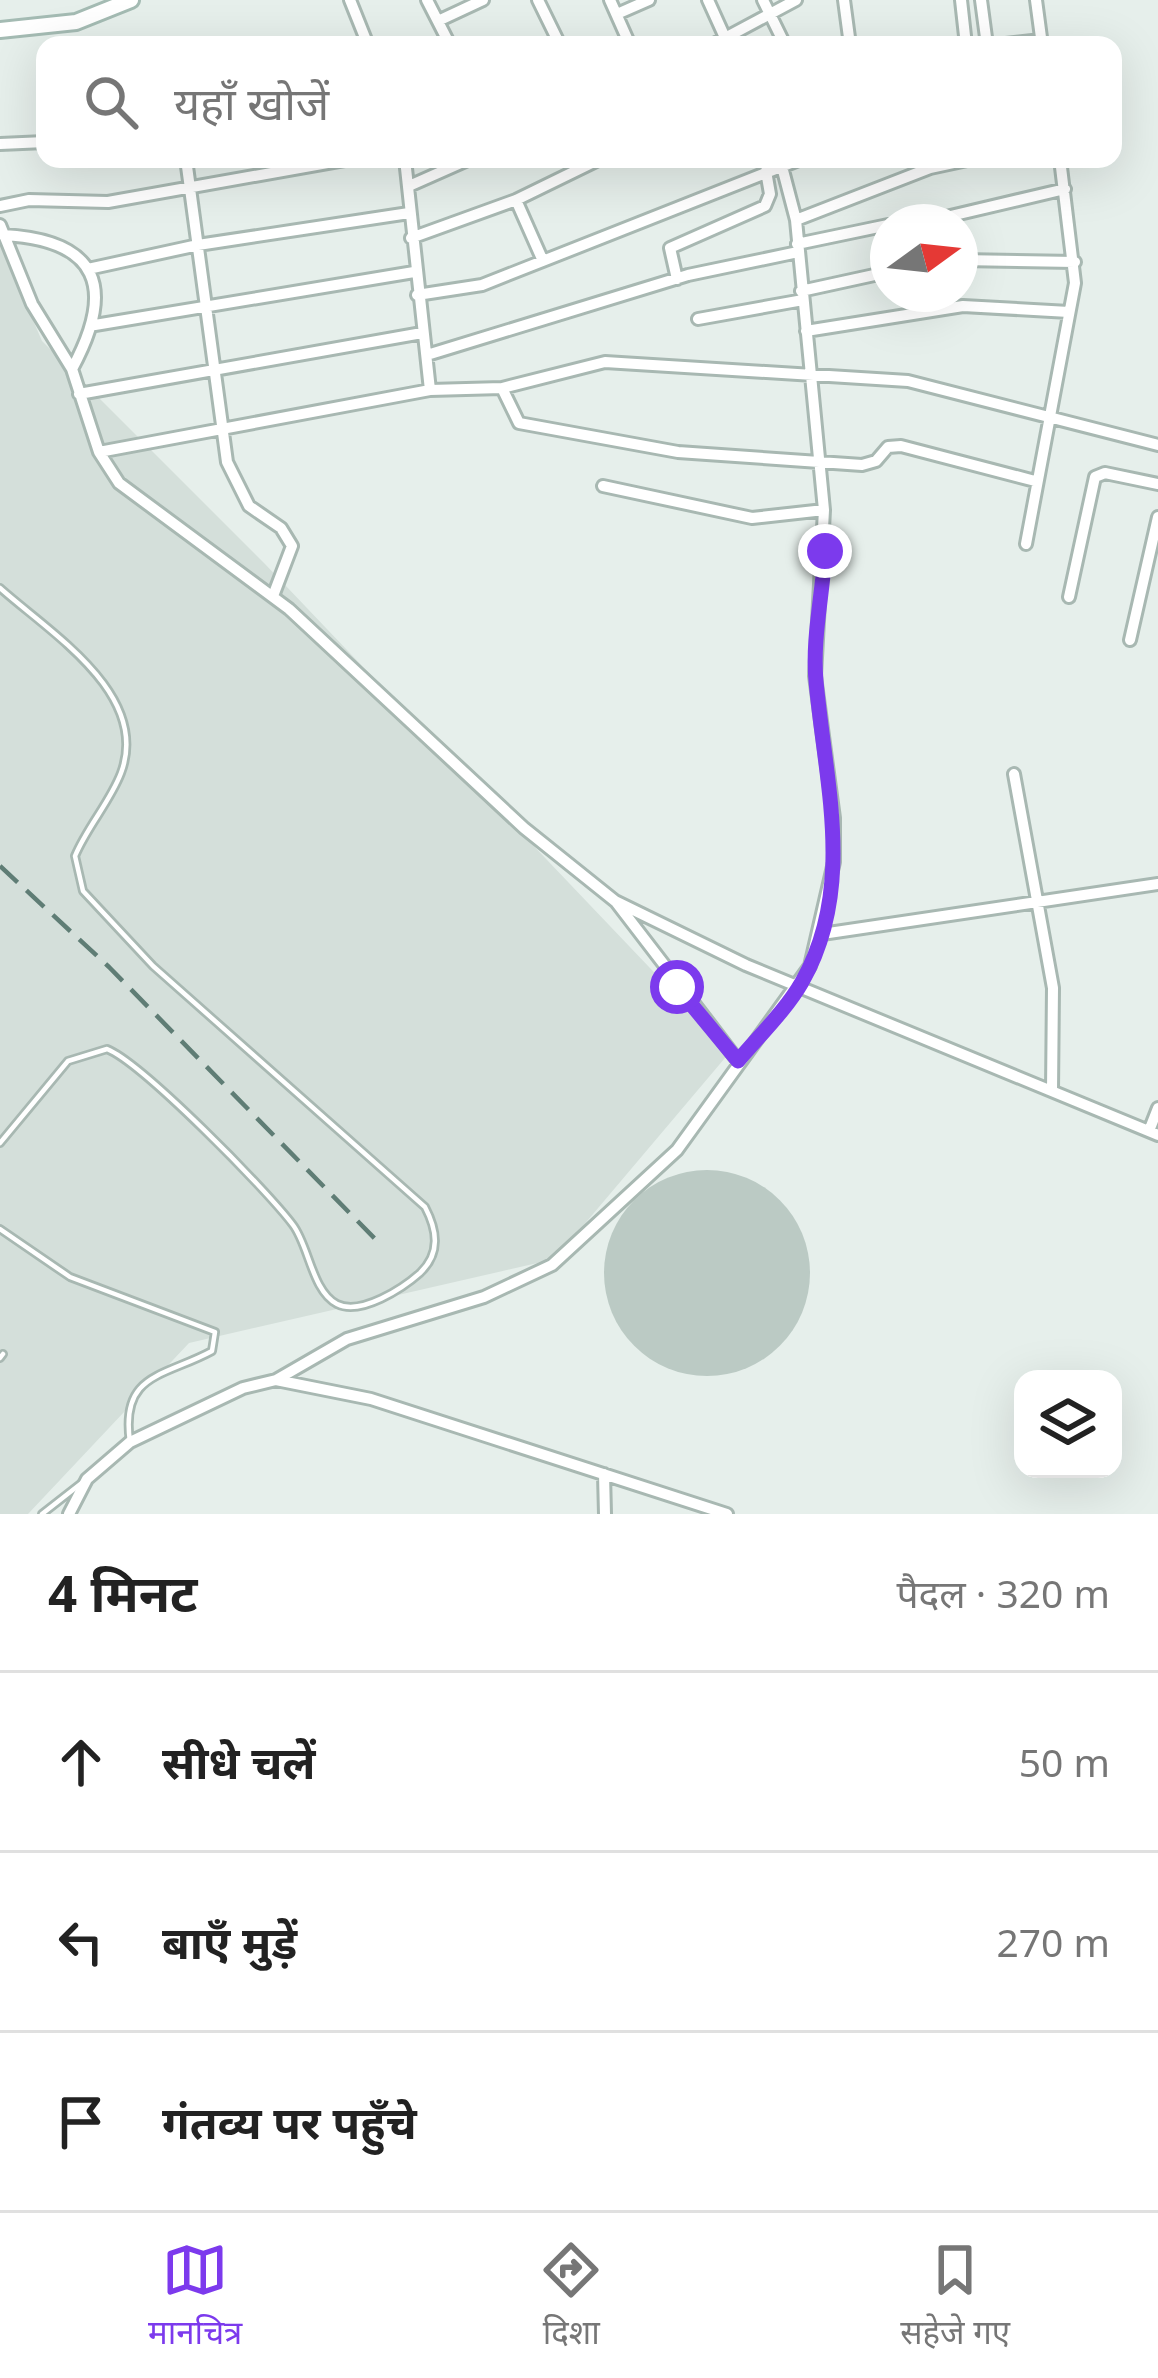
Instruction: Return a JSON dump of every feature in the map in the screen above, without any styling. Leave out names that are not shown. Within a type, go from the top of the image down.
[{"type":"street","points":[[0,30],[76,22],[111,4],[131,0]]},
{"type":"street","points":[[351,0],[365,36]]},
{"type":"street","points":[[427,0],[446,36]]},
{"type":"street","points":[[438,20],[483,0]]},
{"type":"street","points":[[538,0],[556,36]]},
{"type":"street","points":[[610,0],[626,36]]},
{"type":"street","points":[[616,14],[649,0]]},
{"type":"street","points":[[709,0],[724,36]]},
{"type":"street","points":[[763,0],[781,36]]},
{"type":"street","points":[[736,36],[796,0]]},
{"type":"street","points":[[844,0],[849,36]]},
{"type":"street","points":[[961,0],[965,36]]},
{"type":"street","points":[[981,0],[986,36]]},
{"type":"street","points":[[1036,0],[1041,36]]},
{"type":"street","points":[[0,144],[36,142]]},
{"type":"street","points":[[187,168],[220,427],[236,489],[249,506],[281,528],[292,546],[273,596]]},
{"type":"street","points":[[0,206],[29,200],[108,202],[296,168]]},
{"type":"street","points":[[406,168],[430,390]]},
{"type":"street","points":[[409,186],[450,168]]},
{"type":"street","points":[[411,238],[516,200],[578,168]]},
{"type":"street","points":[[417,295],[482,285],[771,168]]},
{"type":"street","points":[[69,1514],[87,1479],[130,1442],[243,1388],[276,1381],[346,1339],[484,1297],[552,1265],[677,1150],[738,1061],[800,987],[822,934],[834,840],[815,676],[824,510],[821,460],[796,220],[783,168]]},
{"type":"street","points":[[796,220],[930,168]]},
{"type":"street","points":[[1026,544],[1075,262],[1061,168]]},
{"type":"street","points":[[677,279],[670,248],[765,206],[770,194],[766,171]]},
{"type":"street","points":[[978,210],[1064,189]]},
{"type":"street","points":[[516,200],[544,261]]},
{"type":"street","points":[[88,269],[197,245],[409,213]]},
{"type":"street","points":[[1,230],[57,240],[88,269],[95,285],[94,325],[72,369]]},
{"type":"street","points":[[1,230],[32,304],[72,369],[99,452],[119,483],[273,596],[358,668],[524,828],[615,901],[738,1061]]},
{"type":"street","points":[[427,355],[677,279],[870,230]]},
{"type":"street","points":[[978,260],[1075,262]]},
{"type":"street","points":[[94,325],[414,272]]},
{"type":"street","points":[[698,319],[870,277]]},
{"type":"street","points":[[806,331],[963,306],[1069,312]]},
{"type":"street","points":[[79,394],[422,333]]},
{"type":"street","points":[[99,452],[430,390],[502,388],[605,362],[908,381],[1158,445]]},
{"type":"street","points":[[502,388],[512,417],[527,426],[678,452],[870,464],[884,450],[901,446],[1035,481]]},
{"type":"street","points":[[1069,597],[1095,477],[1105,473],[1158,484]]},
{"type":"street","points":[[603,486],[752,518],[824,510]]},
{"type":"street","points":[[1130,640],[1158,517]]},
{"type":"street","points":[[1014,774],[1052,988],[1052,1091]]},
{"type":"street","points":[[822,934],[1158,884]]},
{"type":"street","points":[[615,901],[800,987],[1153,1133],[1158,1108]]},
{"type":"street","points":[[276,1381],[371,1399],[727,1514]]},
{"type":"street","points":[[604,1474],[605,1514]]},
{"type":"lane","points":[[0,588],[90,668],[112,693],[123,722],[126,748],[121,774],[75,856],[83,891],[205,1017],[425,1207],[435,1226],[435,1248],[424,1269],[406,1284],[364,1305],[337,1304],[327,1294],[292,1224],[139,1068],[107,1049],[68,1061],[0,1143]]},
{"type":"lane","points":[[0,1229],[70,1277],[215,1332],[212,1351],[140,1386],[130,1402],[130,1442]]},
{"type":"lane","points":[[42,1514],[87,1479]]},
{"type":"shaded area","points":[[0,244],[42,341],[265,564],[730,1052],[555,1259],[189,1343],[28,1514],[0,1514]]},
{"type":"building","points":[[707,1170],[746,1178],[780,1200],[802,1234],[810,1273],[802,1312],[780,1346],[746,1368],[707,1376],[668,1368],[634,1346],[612,1312],[604,1273],[612,1234],[634,1200],[668,1178]]},
{"type":"railway","points":[[0,866],[109,967],[380,1244]]},
{"type":"route","points":[[677,987],[738,1061],[800,987],[822,934],[834,862],[834,818],[815,676],[825,551]]}]
